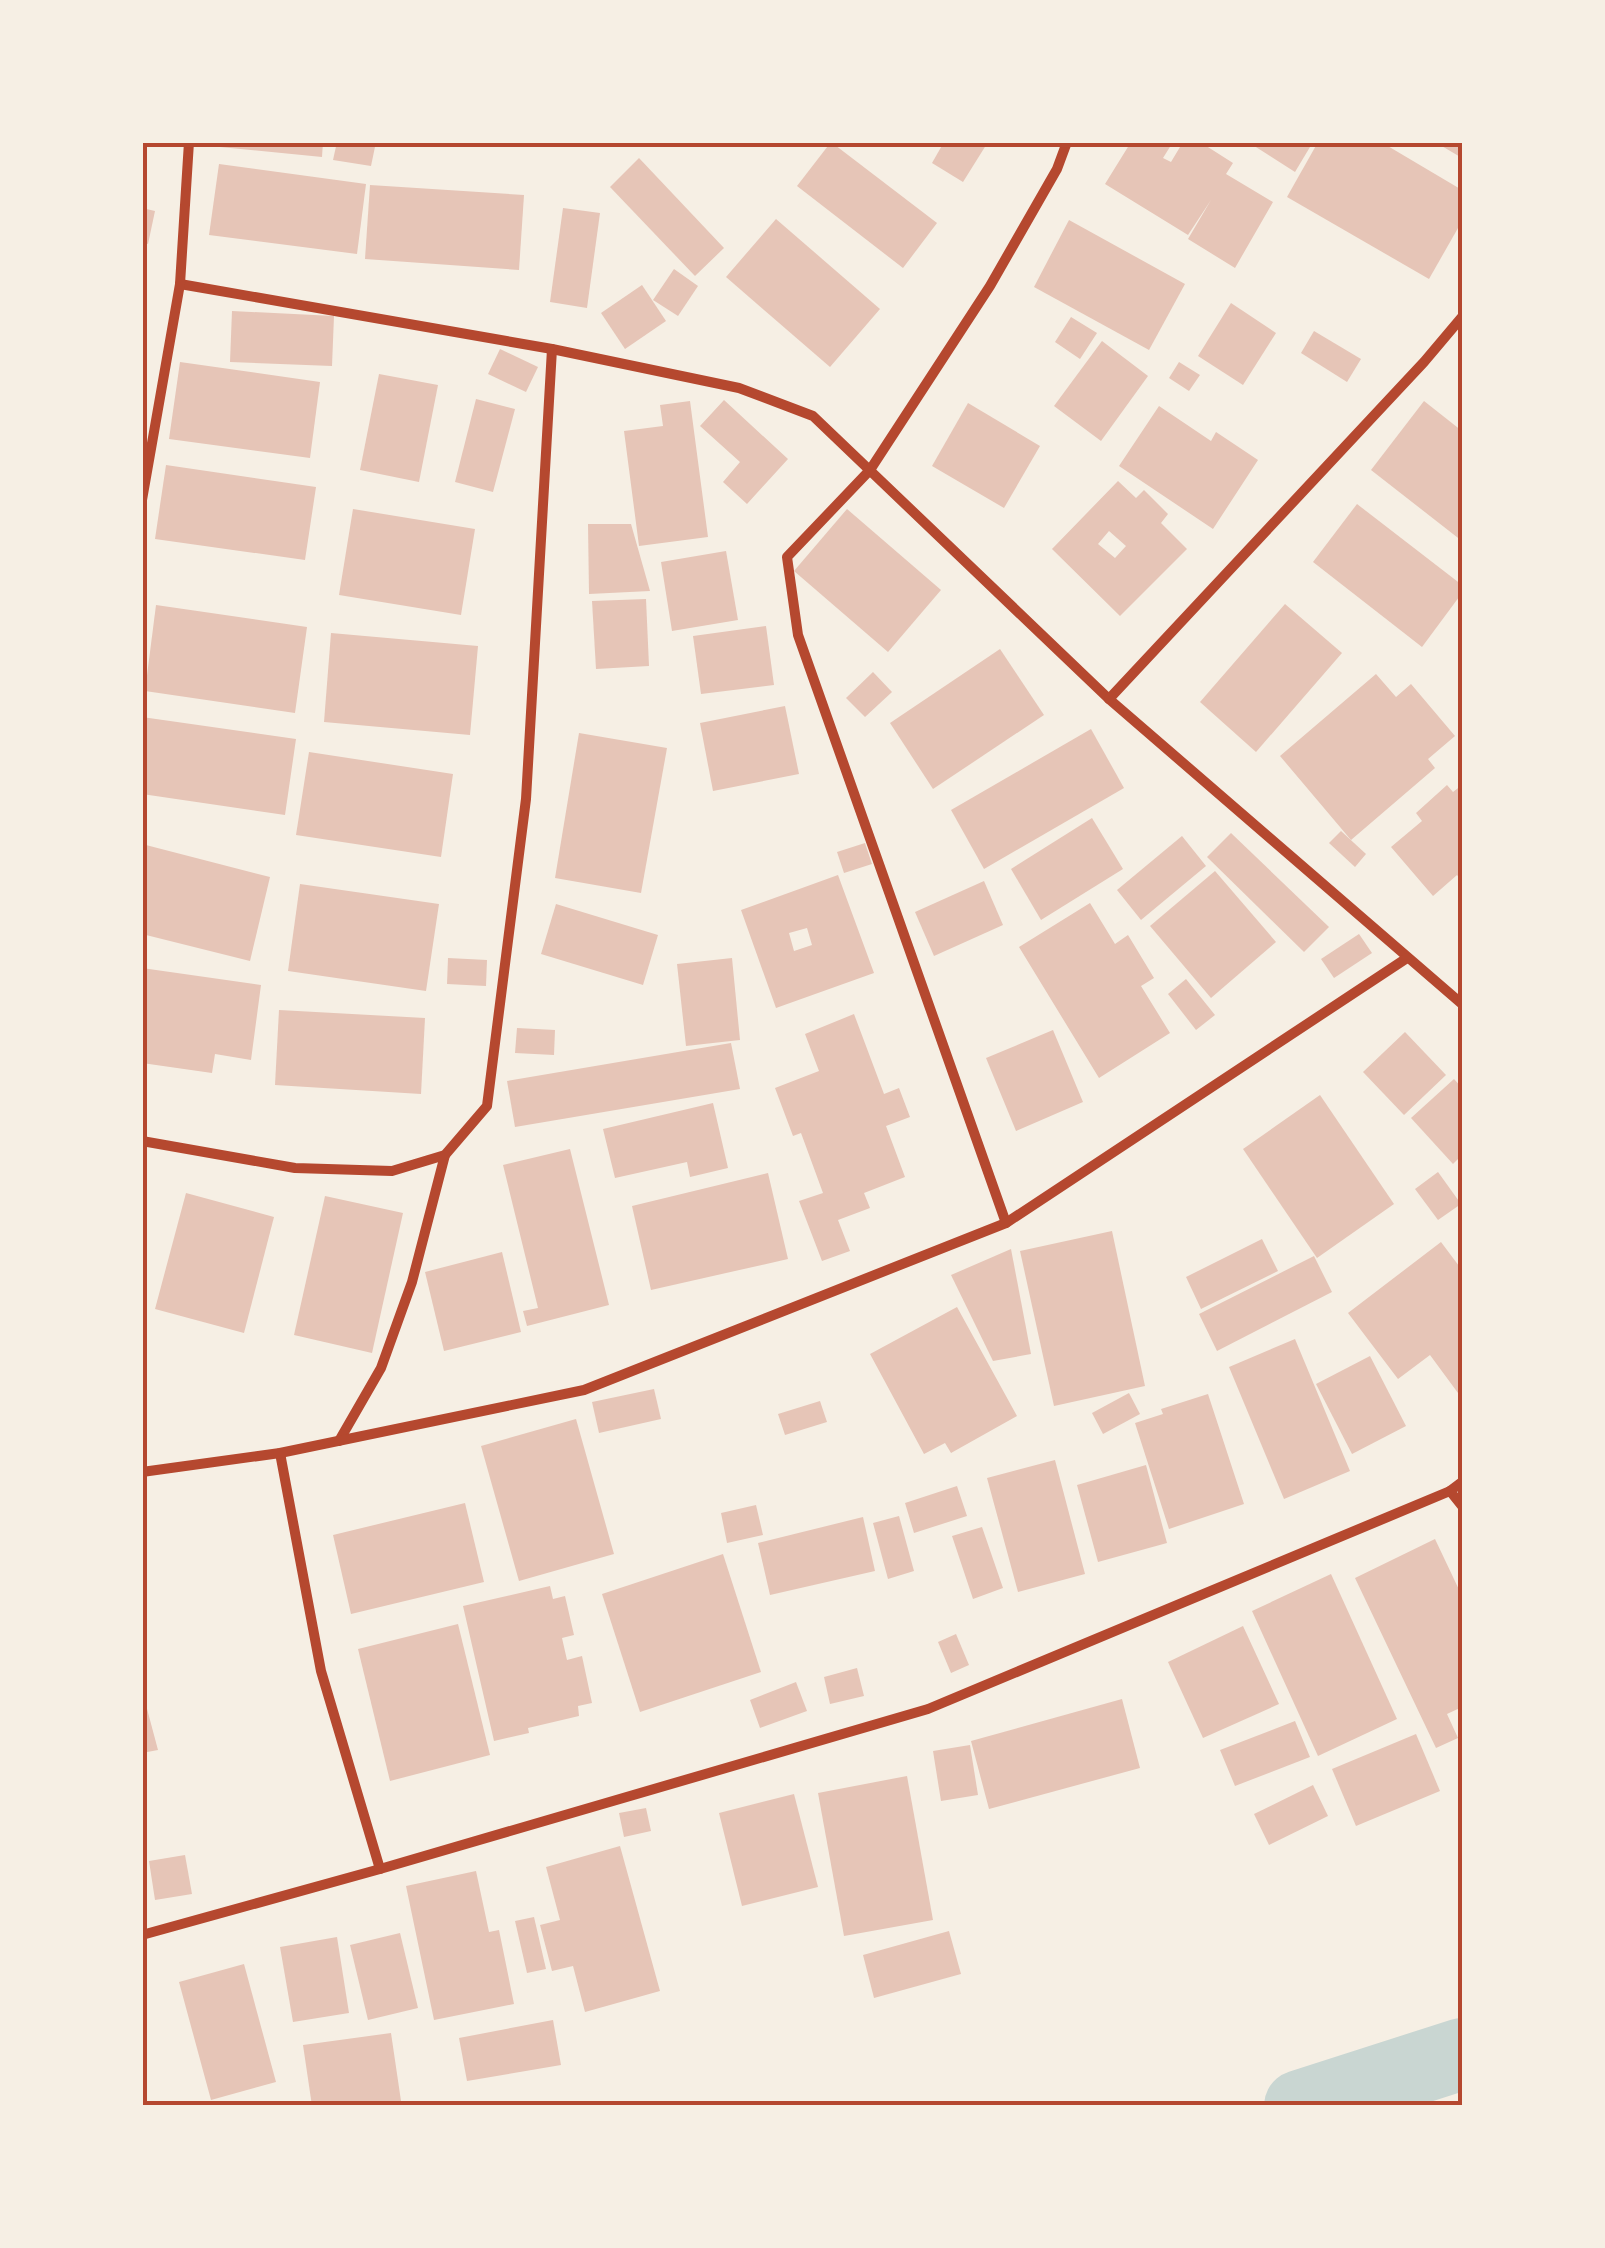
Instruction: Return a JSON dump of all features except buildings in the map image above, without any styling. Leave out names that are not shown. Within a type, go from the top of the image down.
[{"type":"street","points":[[142,500],[180,284],[189,142]]},
{"type":"street","points":[[1006,1223],[798,635],[787,556],[870,470],[990,286],[1057,169],[1067,142]]},
{"type":"street","points":[[180,284],[552,349],[740,388],[812,416],[1110,698],[1462,1004]]},
{"type":"street","points":[[1110,698],[1424,362],[1462,316]]},
{"type":"street","points":[[339,1441],[381,1368],[394,1334],[412,1282],[445,1155],[487,1106],[526,799],[552,349]]},
{"type":"street","points":[[142,1472],[280,1453],[584,1390],[1006,1223],[1407,958]]},
{"type":"street","points":[[142,1141],[295,1168],[392,1172],[445,1155]]},
{"type":"street","points":[[280,1453],[321,1671],[380,1869]]},
{"type":"street","points":[[142,1935],[928,1709],[1450,1492],[1462,1482]]},
{"type":"street","points":[[1450,1492],[1462,1506]]},
{"type":"waterway","points":[[1300,2106],[1462,2054]]}]
